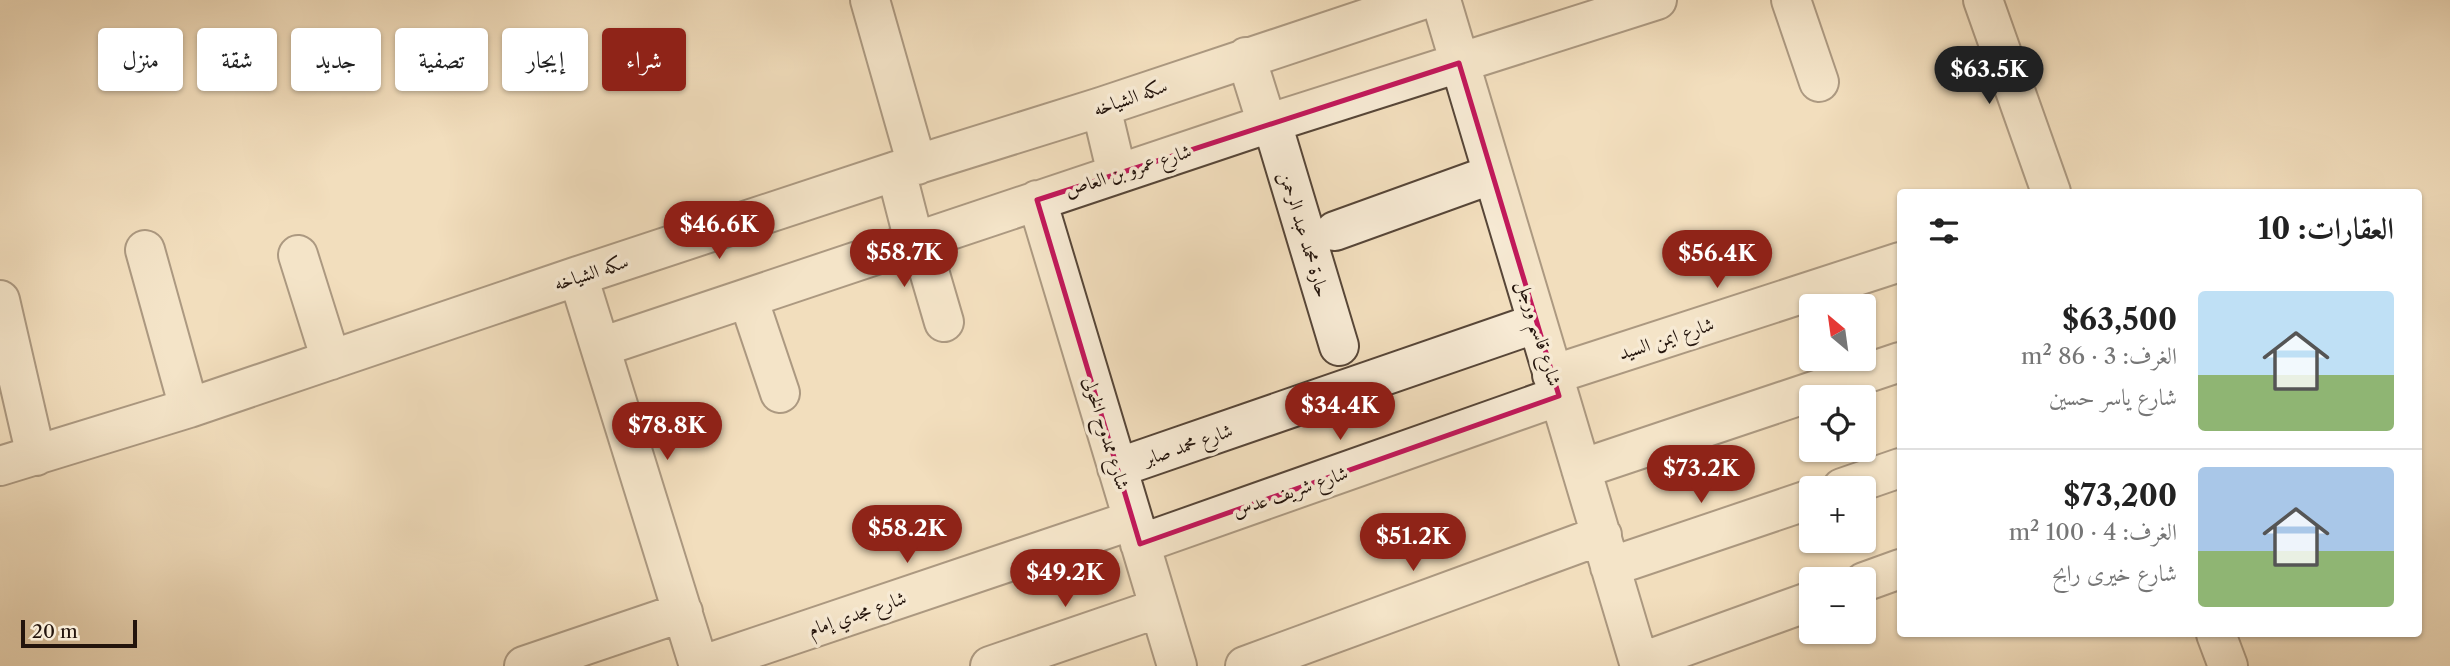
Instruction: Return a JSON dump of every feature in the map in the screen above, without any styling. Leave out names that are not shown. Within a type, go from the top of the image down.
[{"type":"street","points":[[870,0],[907,168],[917,240],[944,322]]},
{"type":"street","name":"سكه الشياخه","points":[[18,461],[189,408],[578,276],[1422,0]]},
{"type":"street","name":"شارع قاسم ورجل","points":[[1441,0],[1639,664]]},
{"type":"street","name":"شارع عمرو بن العاص","points":[[601,347],[1270,123],[1657,0]]},
{"type":"street","points":[[1791,0],[1819,82]]},
{"type":"street","points":[[1983,0],[2050,189]]},
{"type":"street","name":"حارة محمد عبد الرحمن","points":[[1246,57],[1270,123],[1339,346]]},
{"type":"street","points":[[1101,107],[1117,174]]},
{"type":"street","points":[[1335,230],[1493,174]]},
{"type":"street","name":"شارع ممدوح الخولى","points":[[1037,200],[1177,666]]},
{"type":"street","points":[[145,250],[189,408]]},
{"type":"street","points":[[298,255],[331,360]]},
{"type":"street","name":"شارع ايمن السيد","points":[[1556,386],[1897,263]]},
{"type":"street","points":[[578,276],[699,666]]},
{"type":"street","points":[[748,298],[780,393]]},
{"type":"street","points":[[0,300],[18,461]]},
{"type":"street","name":"شارع محمد صابر","points":[[1117,468],[1537,323]]},
{"type":"street","points":[[1581,469],[1897,363]]},
{"type":"street","name":"شارع شريف عدس","points":[[1136,532],[1556,386]]},
{"type":"street","points":[[1876,476],[1897,469]]},
{"type":"street","points":[[1245,666],[1606,551],[1799,502]]},
{"type":"street","name":"شارع مجدي إمام","points":[[699,666],[1136,532]]},
{"type":"street","points":[[1876,578],[1897,570]]},
{"type":"street","points":[[1639,664],[1799,605]]},
{"type":"street","points":[[990,666],[1159,608]]},
{"type":"street","points":[[524,666],[683,612]]},
{"type":"street","points":[[2217,637],[2228,666]]},
{"type":"highlighted area","points":[[1459,63],[1559,396],[1140,544],[1037,200]]}]
